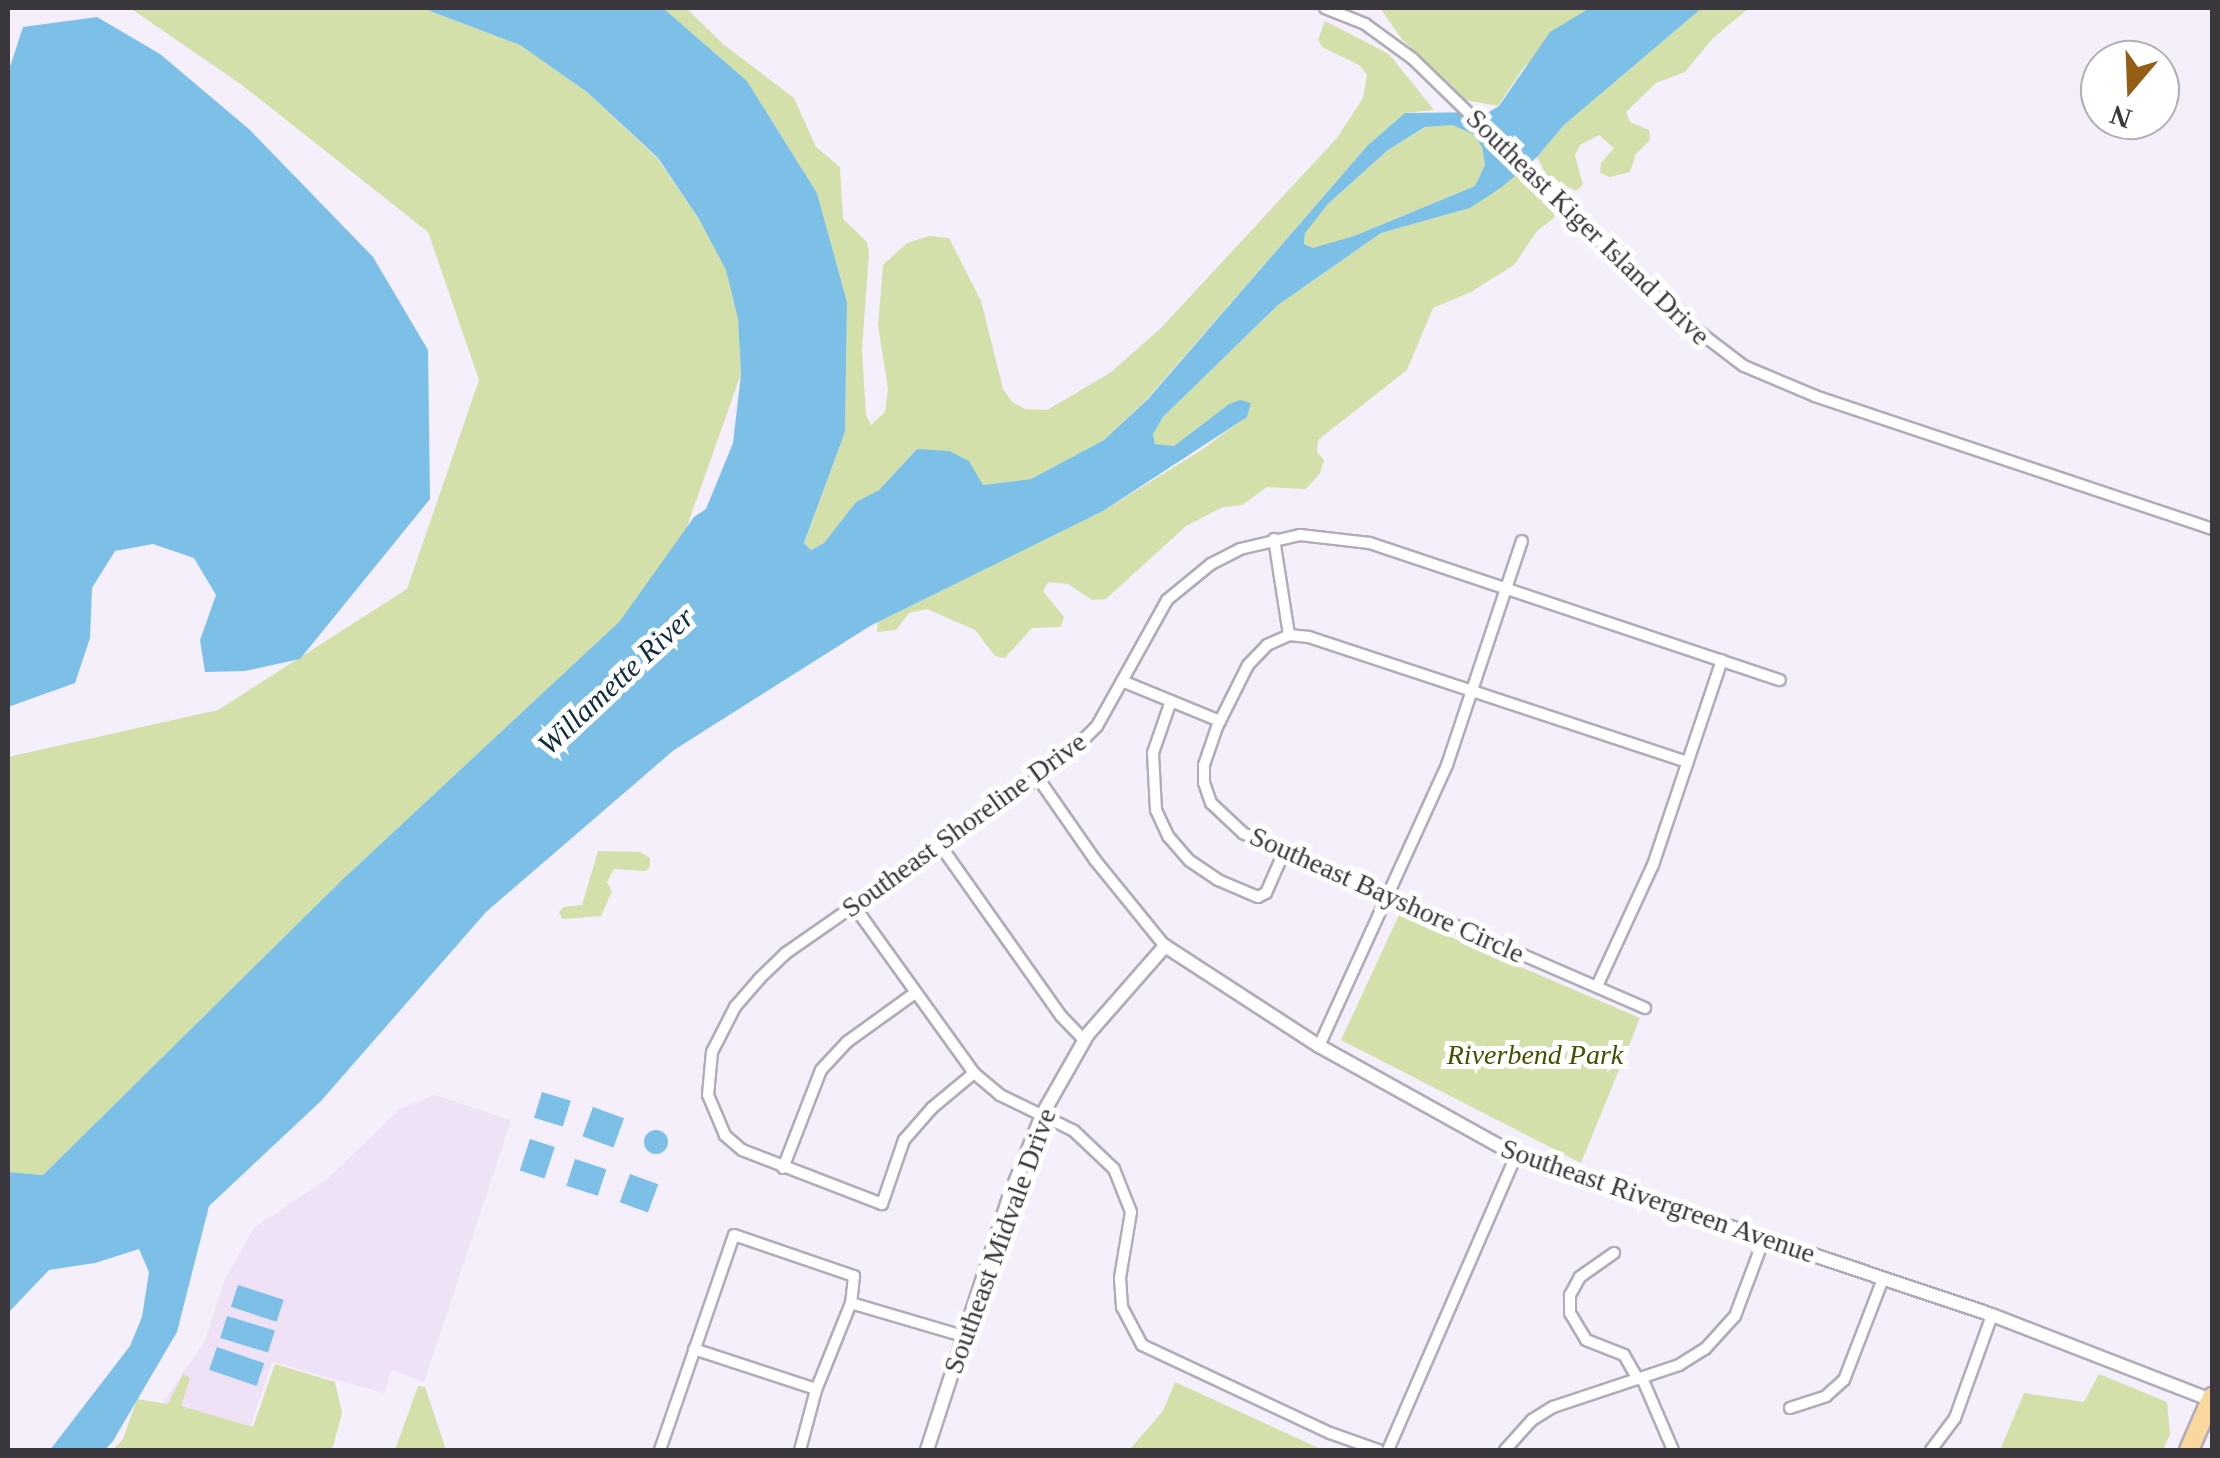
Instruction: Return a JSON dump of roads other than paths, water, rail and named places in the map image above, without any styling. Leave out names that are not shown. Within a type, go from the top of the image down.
[{"type":"highway","points":[[2189,1450],[2212,1399]]},
{"type":"street","name":"Southeast Kiger Island Drive","points":[[1325,8],[1365,24],[1412,59],[1689,326],[1744,366],[1814,396],[2212,530]]},
{"type":"street","name":"Southeast Shoreline Drive","points":[[974,1073],[932,1108],[904,1140],[882,1204],[742,1150],[724,1134],[708,1095],[712,1052],[736,1007],[759,979],[786,953],[1038,778],[1097,726],[1167,600],[1211,564],[1274,540],[1330,536],[1370,542],[1780,680]]},
{"type":"street","points":[[1274,540],[1290,635],[1308,636],[1688,762]]},
{"type":"street","points":[[1319,1046],[1427,814],[1522,541]]},
{"type":"street","name":"Southeast Bayshore Circle","points":[[1290,635],[1267,645],[1248,664],[1220,721],[1204,765],[1204,783],[1212,803],[1242,833],[1645,1008]]},
{"type":"street","points":[[1597,986],[1652,865],[1722,660]]},
{"type":"street","points":[[1122,681],[1220,721]]},
{"type":"street","points":[[1170,701],[1153,753],[1156,810],[1168,836],[1204,871],[1258,897],[1266,894],[1284,852]]},
{"type":"street","name":"Southeast Rivergreen Avenue","points":[[1038,778],[1096,860],[1165,946],[1319,1046],[1516,1155],[1992,1316],[2212,1399]]},
{"type":"street","points":[[940,845],[1062,1016],[1084,1040]]},
{"type":"street","points":[[854,906],[974,1073],[1000,1094],[1093,1145],[1123,1183],[1131,1226],[1120,1294],[1127,1322],[1142,1346],[1330,1433],[1378,1450]]},
{"type":"street","name":"Southeast Midvale Drive","points":[[927,1450],[1042,1114],[1084,1040],[1165,946]]},
{"type":"street","points":[[782,1168],[822,1070],[847,1042],[915,993]]},
{"type":"street","points":[[1388,1450],[1516,1155]]},
{"type":"street","points":[[661,1450],[734,1235],[854,1276],[851,1303],[816,1389],[800,1450]]},
{"type":"street","points":[[1505,1450],[1532,1420],[1553,1406],[1692,1358],[1728,1326],[1742,1303],[1764,1239]]},
{"type":"street","points":[[1614,1253],[1580,1277],[1570,1294],[1570,1313],[1586,1340],[1624,1355],[1640,1379],[1673,1450]]},
{"type":"street","points":[[1790,1408],[1826,1396],[1844,1380],[1882,1279]]},
{"type":"street","points":[[851,1303],[963,1336]]},
{"type":"street","points":[[1931,1450],[1955,1418],[1992,1316]]},
{"type":"street","points":[[694,1349],[816,1389]]},
{"type":"water","name":"Willamette River","points":[[422,8],[663,8],[747,81],[817,193],[847,302],[845,432],[804,543],[811,550],[824,543],[856,502],[879,490],[917,449],[949,451],[969,461],[983,485],[1031,479],[1104,440],[1148,399],[1368,145],[1405,113],[1489,112],[1499,106],[1550,32],[1590,8],[1702,8],[1564,125],[1537,157],[1502,187],[1470,208],[1381,233],[1278,305],[1163,417],[1153,434],[1155,444],[1174,446],[1229,404],[1240,400],[1251,403],[1247,417],[1103,511],[870,626],[674,750],[486,912],[321,1101],[209,1206],[177,1332],[113,1441],[105,1450],[50,1450],[130,1346],[142,1317],[149,1272],[139,1249],[95,1263],[49,1270],[8,1313],[8,1172],[43,1175],[342,880],[620,621],[694,517],[706,509],[733,443],[741,374],[738,319],[726,270],[699,219],[658,158],[587,92],[520,45]],"holes":[[[1452,125],[1473,134],[1482,147],[1485,165],[1475,186],[1354,236],[1313,248],[1304,244],[1305,233],[1328,204],[1388,150],[1425,127]]]},
{"type":"water","points":[[97,17],[160,54],[250,130],[373,257],[428,350],[430,499],[300,659],[245,671],[205,672],[200,640],[216,595],[194,558],[153,544],[115,551],[92,588],[90,638],[75,683],[8,707],[8,73],[23,27]]},
{"type":"water","points":[[542,1092],[571,1101],[563,1127],[534,1118]]},
{"type":"water","points":[[593,1107],[624,1118],[613,1147],[582,1136]]},
{"type":"water","points":[[656,1130],[668,1142],[656,1154],[644,1142]]},
{"type":"water","points":[[530,1139],[555,1147],[545,1178],[520,1170]]},
{"type":"water","points":[[575,1159],[606,1169],[598,1196],[566,1186]]},
{"type":"water","points":[[630,1174],[658,1184],[648,1212],[620,1202]]},
{"type":"water","points":[[238,1285],[284,1300],[277,1322],[231,1307]]},
{"type":"water","points":[[227,1316],[275,1331],[268,1353],[220,1338]]},
{"type":"water","points":[[217,1347],[264,1363],[256,1386],[209,1370]]},
{"type":"park label","name":"Riverbend Park","points":[[1535,1055]]}]
